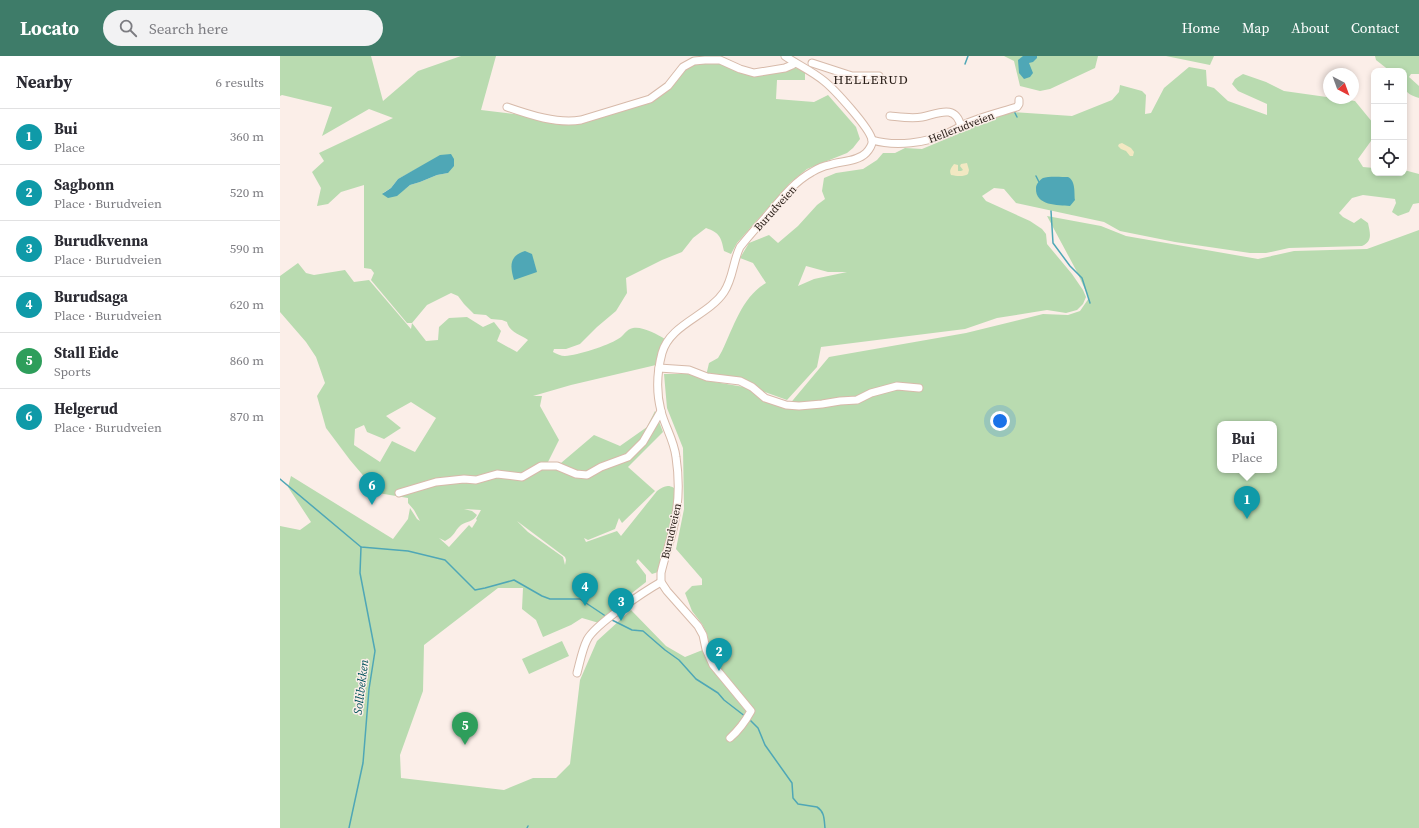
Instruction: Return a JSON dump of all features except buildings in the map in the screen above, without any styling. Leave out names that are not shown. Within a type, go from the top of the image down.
[{"type":"street","points":[[785,56],[825,81],[858,118],[872,140]]},
{"type":"street","points":[[507,107],[537,116],[574,121],[581,120],[650,99],[668,86],[683,67],[694,62],[710,59],[720,60],[740,70],[754,73],[785,68],[792,66],[795,62]]},
{"type":"street","points":[[812,63],[852,76],[879,76]]},
{"type":"street","name":"Hellerudveien","points":[[872,140],[894,143],[924,141],[947,134],[969,122],[1017,107],[1020,100]]},
{"type":"street","points":[[890,116],[922,118],[942,112],[950,112],[958,118],[961,127]]},
{"type":"street","name":"Burudveien","points":[[661,582],[661,573],[675,520],[678,499],[678,472],[674,442],[661,411],[657,388],[662,353],[669,339],[678,330],[718,300],[729,281],[736,255],[740,247],[788,192],[799,181],[821,167],[860,157],[867,152],[871,146],[872,140]]},
{"type":"street","points":[[659,368],[689,370],[707,377],[740,381],[752,387],[765,398],[786,405],[799,406],[857,400],[872,393],[897,386],[919,388]]},
{"type":"street","points":[[399,493],[436,482],[464,479],[476,480],[497,474],[522,477],[540,466],[557,466],[576,474],[587,475],[601,467],[628,457],[643,442],[661,411]]},
{"type":"street","points":[[577,673],[587,640],[596,629],[640,595],[661,582],[667,591],[698,626],[703,635],[706,649],[713,665],[749,715],[739,730],[730,738]]},
{"type":"green space","points":[[280,56],[371,56],[383,101],[418,71],[461,56],[496,56],[481,110],[581,122],[645,104],[686,68],[696,62],[714,59],[749,75],[796,68],[805,71],[805,80],[777,80],[776,99],[814,102],[828,95],[856,127],[860,139],[847,153],[807,169],[790,183],[737,243],[731,254],[724,251],[719,236],[706,228],[693,238],[682,252],[626,278],[627,293],[616,311],[580,344],[566,349],[554,349],[553,352],[564,356],[585,352],[613,342],[633,328],[645,329],[665,339],[656,365],[571,385],[533,396],[542,396],[540,406],[559,440],[548,462],[561,463],[594,435],[620,446],[647,427],[655,411],[663,432],[628,467],[655,491],[622,523],[619,518],[615,529],[588,540],[584,538],[586,542],[617,531],[621,536],[657,491],[665,486],[672,487],[674,488],[675,498],[674,508],[658,572],[652,574],[638,559],[636,562],[646,575],[646,582],[618,604],[617,603],[619,607],[599,623],[582,618],[571,625],[543,637],[536,620],[522,609],[523,588],[498,588],[424,645],[423,691],[400,755],[401,778],[504,790],[533,778],[556,778],[570,764],[580,680],[597,641],[631,610],[666,646],[685,657],[710,647],[707,634],[702,624],[692,611],[685,593],[692,586],[702,585],[702,579],[676,549],[684,509],[683,448],[667,408],[664,374],[688,374],[709,381],[744,387],[788,406],[829,357],[966,333],[1043,314],[1068,315],[1080,311],[1089,298],[1047,216],[1101,226],[1126,236],[1258,259],[1294,251],[1367,249],[1419,230],[1419,828],[280,828],[280,526],[300,530],[311,522],[288,487],[291,476],[393,539],[408,519],[410,508],[420,521],[408,503],[408,498],[378,493],[350,460],[326,428],[317,396],[325,383],[316,357],[306,342],[280,312],[280,276],[298,263],[306,273],[314,275],[345,270],[354,282],[369,280],[411,329],[412,323],[407,323],[371,280],[374,273],[371,269],[364,268],[364,185],[341,192],[328,204],[317,206],[321,188],[312,172],[324,161],[319,153],[393,118],[369,109],[322,136],[332,107],[282,95],[280,96]],"holes":[[[422,166],[448,173],[437,175],[410,185],[405,189],[383,193],[391,188],[398,179]],[[451,293],[458,296],[474,314],[486,315],[491,319],[507,322],[513,331],[528,340],[517,352],[497,341],[501,331],[494,322],[483,327],[467,317],[449,318],[439,327],[438,340],[426,341],[412,323],[427,305]],[[411,402],[436,418],[415,452],[392,441],[380,462],[354,445],[355,429],[364,425],[367,432],[384,439],[401,428],[386,416]],[[464,509],[481,510],[472,528],[469,525],[449,547],[439,538],[445,541],[453,535],[461,525],[472,520],[477,515],[472,511]],[[517,521],[565,557],[565,565],[563,557],[528,532]]]},
{"type":"green space","points":[[1004,56],[1098,56],[1095,68],[1050,89],[1040,91],[1020,86],[1014,61]]},
{"type":"green space","points":[[1166,56],[1214,56],[1210,65]]},
{"type":"green space","points":[[1375,56],[1419,56],[1419,74],[1411,74],[1409,77],[1419,86],[1419,98],[1409,94],[1407,91],[1407,68],[1386,68],[1376,60]]},
{"type":"green space","points":[[1189,67],[1206,70],[1207,86],[1214,88],[1228,101],[1267,115],[1267,104],[1238,91],[1232,84],[1235,79],[1243,74],[1266,82],[1284,91],[1323,96],[1323,104],[1357,104],[1371,121],[1371,141],[1358,159],[1363,167],[1371,168],[1371,176],[1407,176],[1407,171],[1419,174],[1419,203],[1413,204],[1409,212],[1398,216],[1392,212],[1396,203],[1395,199],[1363,195],[1352,198],[1339,213],[1354,223],[1361,218],[1368,223],[1370,236],[1368,242],[1362,246],[1289,248],[1266,253],[1250,253],[1175,242],[1120,231],[1104,222],[1016,203],[1004,189],[994,188],[982,196],[986,201],[1030,221],[1042,229],[1046,234],[1047,244],[1072,274],[1086,297],[1083,304],[1077,310],[1066,313],[1047,310],[997,318],[965,329],[821,347],[817,367],[787,400],[759,390],[747,380],[725,376],[706,376],[709,363],[718,358],[745,304],[758,289],[766,283],[753,263],[740,258],[749,243],[769,235],[778,243],[798,226],[817,205],[825,199],[822,191],[824,178],[836,173],[863,169],[877,160],[883,153],[895,153],[905,148],[922,149],[958,134],[971,124],[1012,112],[1072,116],[1112,100],[1119,92],[1120,85],[1142,91],[1146,95],[1145,114],[1151,113],[1164,88]],"holes":[[[806,266],[828,272],[847,272],[814,279],[798,286]]]},
{"type":"green space","points":[[562,641],[569,656],[529,674],[522,659]]},
{"type":"sand","points":[[1122,143],[1131,148],[1134,152],[1133,156],[1130,156],[1126,151],[1118,146]]},
{"type":"sand","points":[[967,163],[969,170],[968,174],[962,176],[951,175],[950,170],[954,164],[958,165],[958,171],[961,171],[963,170],[960,166],[961,164]]},
{"type":"water","points":[[1023,56],[1037,56],[1033,62],[1029,63],[1033,73],[1030,77],[1024,79],[1019,73],[1018,60]]},
{"type":"water","points":[[451,154],[454,159],[454,166],[448,173],[437,175],[410,185],[397,196],[388,198],[382,194],[391,188],[398,179],[440,155]]},
{"type":"water","points":[[1068,177],[1071,179],[1073,184],[1075,200],[1070,206],[1054,205],[1039,198],[1036,187],[1038,182],[1043,178]]},
{"type":"water","points":[[525,251],[532,254],[537,272],[514,280],[512,270],[513,259]]},
{"type":"waterway","points":[[965,64],[968,56]]},
{"type":"waterway","points":[[1014,111],[1017,117]]},
{"type":"waterway","points":[[1036,176],[1039,182]]},
{"type":"waterway","points":[[1051,211],[1053,243],[1070,266],[1082,278],[1090,303]]},
{"type":"waterway","points":[[280,479],[361,547],[408,551],[445,560],[475,590],[514,580],[550,599],[580,599],[607,617]]},
{"type":"waterway","name":"Sollibekken","points":[[349,828],[363,763],[369,689],[375,651],[360,573],[361,547]]},
{"type":"waterway","points":[[610,619],[632,630],[643,631],[679,660],[696,679],[718,693],[724,700],[746,717]]},
{"type":"waterway","points":[[749,719],[758,728],[765,745],[792,783],[793,798],[798,804],[817,807],[820,809],[824,816],[825,828]]},
{"type":"place","name":"Helgerud","points":[[372,505]]},
{"type":"place","name":"Bui","points":[[1247,519]]},
{"type":"place","name":"Burudsaga","points":[[585,606]]},
{"type":"place","name":"Burudkvenna","points":[[621,621]]},
{"type":"place","name":"Sagbonn","points":[[719,671]]},
{"type":"place","name":"Stall Eide","points":[[465,745]]},
{"type":"district","name":"HELLERUD","points":[[871,79]]}]
